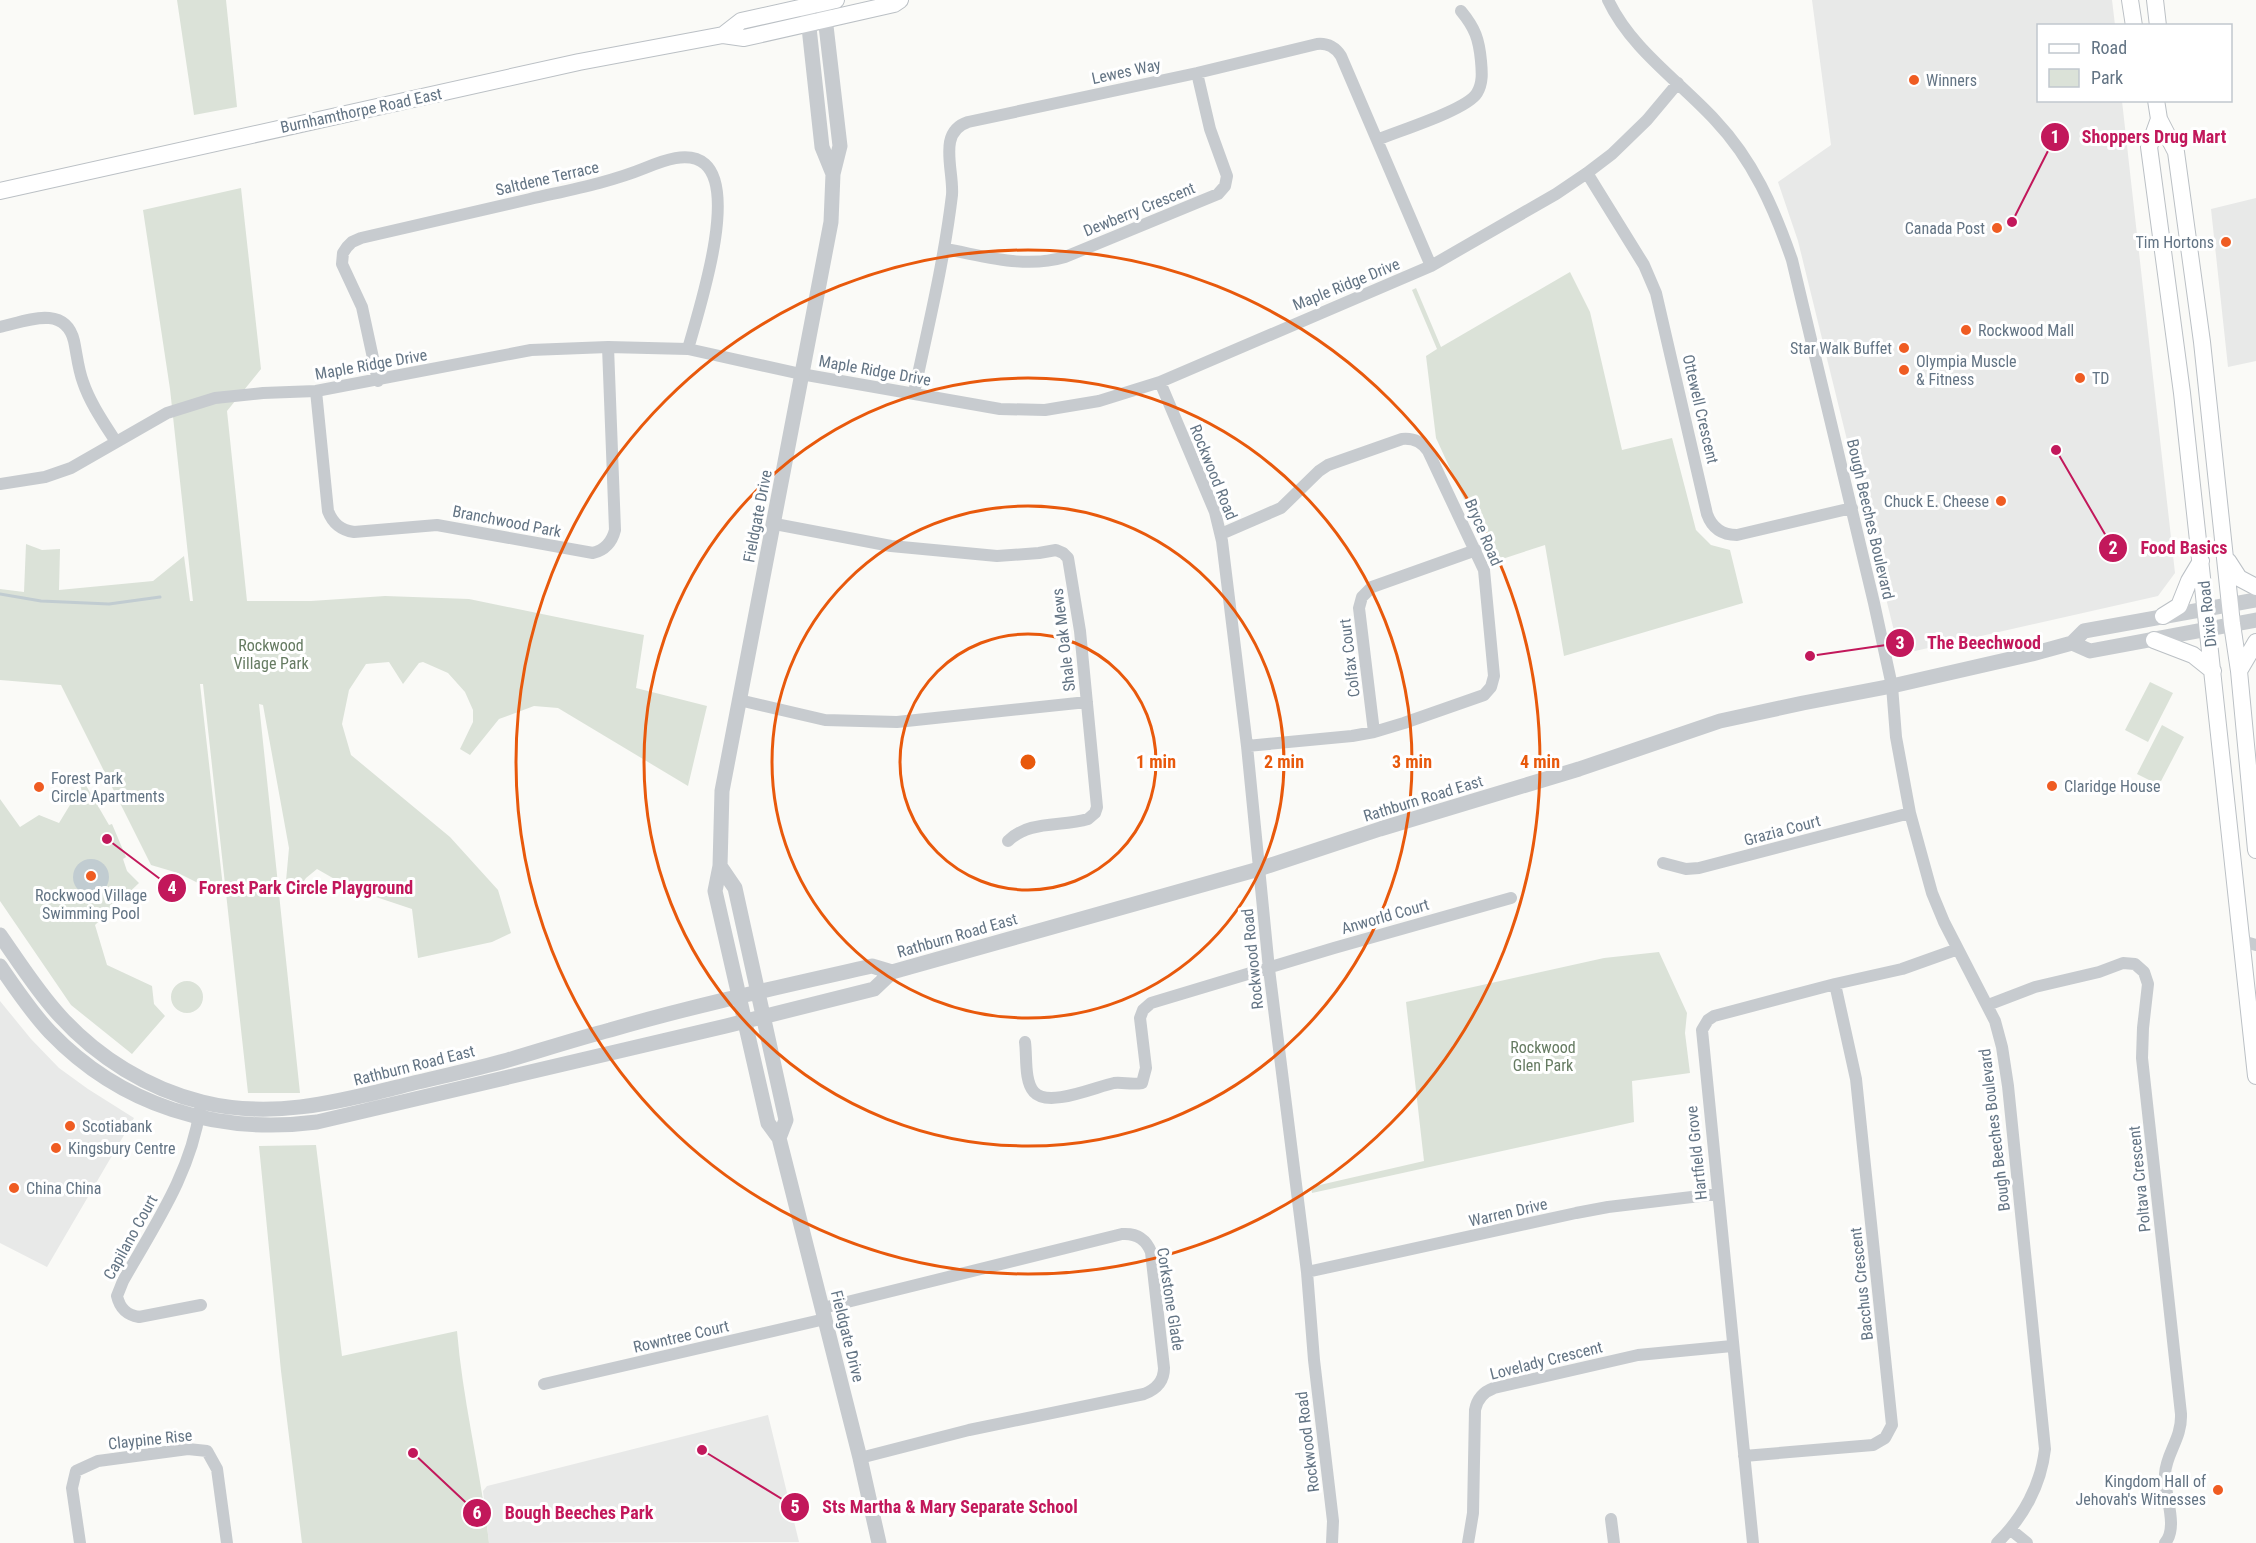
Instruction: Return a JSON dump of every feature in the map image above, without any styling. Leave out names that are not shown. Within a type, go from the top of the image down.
[{"type":"main road","name":"Burnhamthorpe Road East","points":[[0,191],[579,62],[723,35],[744,38],[894,4],[900,0]]},
{"type":"main road","points":[[2130,0],[2134,24]]},
{"type":"main road","points":[[2155,0],[2158,24]]},
{"type":"main road","name":"Burnhamthorpe Road East","points":[[723,35],[741,21],[819,2]]},
{"type":"main road","name":"Dixie Road","points":[[2156,102],[2159,119],[2176,152],[2202,342],[2239,671],[2256,850]]},
{"type":"main road","name":"Dixie Road","points":[[2159,119],[2149,147],[2182,393],[2205,609],[2249,943],[2256,1076]]},
{"type":"main road","points":[[2226,558],[2239,578],[2256,587]]},
{"type":"main road","points":[[2163,616],[2179,606],[2189,581],[2201,561]]},
{"type":"main road","points":[[2154,640],[2193,655],[2213,671]]},
{"type":"main road","points":[[2239,671],[2256,642]]},
{"type":"street","name":"Bough Beeches Boulevard","points":[[1608,0],[1633,37],[1709,113],[1736,144],[1761,184],[1782,231],[1792,260],[1852,508],[1892,686],[1896,737],[1910,813],[1932,893],[1988,1005],[2000,1038],[2004,1057],[2045,1449],[2039,1479],[2023,1511],[2011,1530],[1997,1543]]},
{"type":"street","name":"Fieldgate Drive","points":[[819,2],[826,20],[840,146],[833,174],[831,222],[775,524],[722,791],[720,866],[715,891],[768,1123],[780,1138],[879,1543]]},
{"type":"street","name":"Fieldgate Drive","points":[[819,2],[810,24],[822,147],[833,174]]},
{"type":"street","points":[[1377,140],[1463,106],[1478,92],[1482,76],[1479,43],[1461,11]]},
{"type":"street","name":"Lewes Way","points":[[914,393],[945,249],[952,192],[950,139],[958,127],[968,122],[1197,73],[1317,44],[1331,46],[1341,56],[1431,266]]},
{"type":"street","name":"Dewberry Crescent","points":[[945,249],[1014,262],[1048,261],[1065,257],[1218,194],[1225,186],[1227,176],[1210,129],[1197,73]]},
{"type":"street","name":"Maple Ridge Drive","points":[[0,484],[57,474],[167,413],[215,398],[316,391],[531,350],[608,347],[688,349],[801,374],[1000,409],[1045,410],[1099,401],[1160,382],[1431,266],[1556,194],[1587,173],[1647,120],[1678,83]]},
{"type":"street","name":"Saltdene Terrace","points":[[378,381],[362,307],[342,264],[343,253],[352,242],[361,238],[621,178],[665,160],[690,157],[705,164],[714,177],[718,201],[716,244],[688,349]]},
{"type":"street","name":"Ottewell Crescent","points":[[1587,173],[1644,266],[1656,293],[1707,514],[1713,525],[1725,534],[1740,534],[1852,508]]},
{"type":"street","points":[[0,327],[47,318],[56,319],[66,325],[74,341],[84,386],[116,442]]},
{"type":"street","name":"Branchwood Park","points":[[316,391],[328,511],[340,528],[354,532],[437,525],[593,553],[607,546],[615,530],[608,347]]},
{"type":"street","name":"Rockwood Road","points":[[1160,382],[1215,512],[1221,534],[1247,746],[1269,969],[1307,1272],[1314,1360],[1333,1521],[1332,1543]]},
{"type":"street","name":"Bryce Road","points":[[1221,534],[1281,508],[1318,471],[1328,465],[1402,439],[1410,439],[1421,443],[1428,451],[1476,550],[1485,576],[1494,671],[1491,687],[1478,697],[1374,732],[1247,746]]},
{"type":"street","name":"Shale Oak Mews","points":[[739,700],[825,720],[874,722],[897,722],[1087,702],[1071,565],[1060,550],[1019,555],[976,555],[891,546],[775,524]]},
{"type":"street","name":"Colfax Court","points":[[1374,732],[1359,608],[1362,597],[1372,587],[1476,550]]},
{"type":"street","name":"Rathburn Road East","points":[[0,966],[34,1014],[64,1046],[84,1063],[136,1095],[199,1118],[251,1126],[317,1122],[874,989],[892,972],[1259,869],[1380,829],[1579,769],[1720,721],[1892,686],[2072,643],[2084,631],[2256,600]]},
{"type":"street","name":"Rathburn Road East","points":[[2072,643],[2090,651],[2256,620]]},
{"type":"street","points":[[1008,842],[1017,834],[1028,829],[1083,821],[1095,813],[1098,803],[1087,702]]},
{"type":"street","name":"Grazia Court","points":[[1663,863],[1686,869],[1699,868],[1910,813]]},
{"type":"street","name":"Fieldgate Drive","points":[[720,866],[735,888],[758,992],[786,1119],[780,1138]]},
{"type":"street","name":"Anworld Court","points":[[1025,1042],[1030,1085],[1042,1098],[1053,1099],[1116,1083],[1129,1085],[1142,1083],[1146,1068],[1140,1018],[1146,1006],[1334,948],[1511,898]]},
{"type":"street","name":"Rathburn Road East","points":[[0,935],[50,1004],[85,1040],[133,1074],[180,1096],[201,1102],[230,1108],[265,1111],[330,1104],[507,1060],[611,1029],[740,996],[872,966],[892,972]]},
{"type":"street","name":"Hartfield Grove","points":[[1752,1543],[1701,1037],[1703,1026],[1714,1016],[1902,969],[1958,949]]},
{"type":"street","name":"Poltava Crescent","points":[[1988,1005],[2035,987],[2099,972],[2122,963],[2134,964],[2145,974],[2148,989],[2142,1058],[2181,1422],[2179,1435],[2166,1469],[2172,1531],[2165,1543]]},
{"type":"street","name":"Bacchus Crescent","points":[[1744,1456],[1873,1445],[1885,1438],[1892,1425],[1856,1079],[1835,984]]},
{"type":"street","name":"Capilano Court","points":[[201,1102],[194,1143],[184,1169],[117,1296],[123,1310],[139,1317],[201,1305]]},
{"type":"street","name":"Warren Drive","points":[[1307,1272],[1576,1213],[1717,1194]]},
{"type":"street","name":"Corkstone Glade","points":[[824,1314],[1122,1234],[1139,1237],[1146,1242],[1151,1252],[1164,1368],[1162,1380],[1155,1389],[1144,1394],[969,1431],[860,1458]]},
{"type":"street","name":"Rowntree Court","points":[[544,1384],[824,1314]]},
{"type":"street","name":"Lovelady Crescent","points":[[1468,1543],[1473,1514],[1475,1410],[1477,1402],[1484,1393],[1494,1388],[1638,1355],[1732,1346]]},
{"type":"street","name":"Claypine Rise","points":[[81,1543],[72,1488],[76,1471],[98,1461],[188,1449],[207,1452],[217,1468],[227,1543]]},
{"type":"street","points":[[1611,1519],[1614,1543]]},
{"type":"street","points":[[2011,1530],[2027,1543]]},
{"type":"shaded area","name":"Rockwood Mall","points":[[1812,0],[2112,0],[2115,24],[2037,24],[2037,102],[2122,102],[2175,573],[2158,596],[1915,651],[1896,639],[1798,241],[1778,182],[1831,145]]},
{"type":"shaded area","points":[[2256,198],[2256,361],[2228,367],[2211,209]]},
{"type":"shaded area","name":"Rockwood Village Swimming Pool","points":[[91,859],[104,864],[109,877],[104,890],[91,895],[78,890],[73,877],[78,864]]},
{"type":"shaded area","name":"Kingsbury Centre","points":[[0,1001],[31,1039],[59,1068],[134,1118],[47,1267],[0,1243]]},
{"type":"shaded area","points":[[768,1415],[799,1542],[489,1543],[483,1491],[487,1486]]},
{"type":"green space","points":[[177,0],[226,0],[237,107],[194,115]]},
{"type":"green space","name":"Rockwood Village Park","points":[[241,188],[261,369],[227,411],[247,601],[311,601],[385,596],[469,599],[644,635],[636,688],[707,706],[688,786],[558,708],[534,706],[499,719],[470,755],[460,749],[473,722],[473,710],[465,692],[448,673],[423,662],[419,663],[403,684],[389,662],[366,664],[349,690],[342,724],[351,755],[450,837],[498,890],[511,933],[492,942],[418,958],[412,909],[352,889],[317,869],[306,878],[296,892],[285,892],[289,848],[263,705],[259,704],[300,1093],[248,1093],[203,684],[200,684],[224,896],[178,873],[151,865],[61,685],[0,680],[0,589],[24,592],[26,544],[42,550],[60,549],[59,590],[153,581],[184,556],[190,601],[193,601],[170,389],[143,210]]},
{"type":"green space","points":[[1570,272],[1590,312],[1622,450],[1672,438],[1696,530],[1711,545],[1730,550],[1743,603],[1564,656],[1545,545],[1493,562],[1436,438],[1426,356],[1437,349],[1412,290],[1416,288],[1441,347]]},
{"type":"green space","points":[[2150,682],[2173,693],[2148,742],[2125,730]]},
{"type":"green space","points":[[2162,725],[2184,737],[2159,785],[2137,774]]},
{"type":"green space","points":[[84,782],[109,825],[112,824],[126,857],[123,859],[127,871],[139,883],[95,925],[107,965],[152,986],[154,1004],[165,1016],[132,1054],[71,1005],[0,901],[0,799],[20,827],[39,815],[59,823]]},
{"type":"green space","name":"Rockwood Glen Park","points":[[1659,952],[1687,1013],[1685,1033],[1690,1073],[1632,1081],[1634,1122],[1312,1193],[1311,1187],[1424,1161],[1406,1002],[1604,958]]},
{"type":"green space","points":[[187,981],[198,986],[203,997],[198,1008],[187,1013],[176,1008],[171,997],[176,986]]},
{"type":"green space","points":[[316,1145],[342,1356],[457,1331],[463,1385],[489,1543],[302,1543],[281,1371],[259,1146]]},
{"type":"waterway","points":[[0,594],[41,601],[109,604],[160,597]]},
{"type":"place","name":"Winners","points":[[1914,80]]},
{"type":"place","name":"Shoppers Drug Mart","points":[[2012,222]]},
{"type":"place","name":"Canada Post","points":[[1997,228]]},
{"type":"place","name":"Tim Hortons","points":[[2226,242]]},
{"type":"place","name":"Rockwood Mall","points":[[1966,330]]},
{"type":"place","name":"Star Walk Buffet","points":[[1904,348]]},
{"type":"place","name":"Olympia Muscle & Fitness","points":[[1904,370]]},
{"type":"place","name":"TD","points":[[2080,378]]},
{"type":"place","name":"Food Basics","points":[[2056,450]]},
{"type":"place","name":"Chuck E. Cheese","points":[[2001,501]]},
{"type":"place","name":"The Beechwood","points":[[1810,656]]},
{"type":"place","name":"Claridge House","points":[[2052,786]]},
{"type":"place","name":"Forest Park Circle Apartments","points":[[39,787]]},
{"type":"place","name":"Forest Park Circle Playground","points":[[107,839]]},
{"type":"place","name":"Rockwood Village Swimming Pool","points":[[91,876]]},
{"type":"place","name":"Scotiabank","points":[[70,1126]]},
{"type":"place","name":"Kingsbury Centre","points":[[56,1148]]},
{"type":"place","name":"China China","points":[[14,1188]]},
{"type":"place","name":"Sts Martha & Mary Separate School","points":[[702,1450]]},
{"type":"place","name":"Bough Beeches Park","points":[[413,1453]]},
{"type":"place","name":"Kingdom Hall of Jehovah's Witnesses","points":[[2218,1490]]}]
